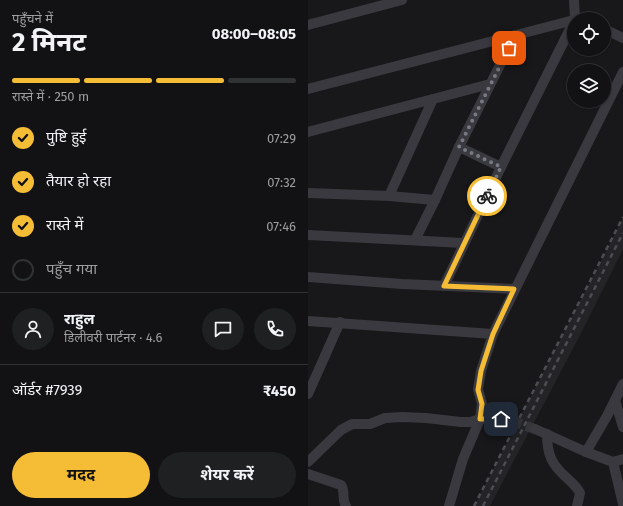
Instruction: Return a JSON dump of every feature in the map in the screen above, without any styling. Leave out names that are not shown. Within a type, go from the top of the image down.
[{"type":"street","points":[[308,25],[402,0]]},
{"type":"street","points":[[574,0],[574,12]]},
{"type":"street","points":[[308,89],[567,22]]},
{"type":"street","points":[[611,32],[623,38]]},
{"type":"street","points":[[444,286],[464,242],[567,34]]},
{"type":"street","points":[[415,240],[436,200],[459,147],[515,35]]},
{"type":"street","points":[[449,506],[463,459],[480,419],[482,404],[478,390],[481,371],[493,334],[623,72]]},
{"type":"street","points":[[308,132],[490,84]]},
{"type":"street","points":[[389,196],[433,99]]},
{"type":"street","points":[[459,147],[501,167]]},
{"type":"street","points":[[309,191],[436,200]]},
{"type":"street","points":[[308,235],[464,242]]},
{"type":"street","points":[[308,277],[514,289]]},
{"type":"street","points":[[308,320],[493,334]]},
{"type":"street","points":[[308,394],[340,322]]},
{"type":"street","points":[[586,452],[616,400],[623,384]]},
{"type":"street","points":[[616,400],[623,427]]},
{"type":"street","points":[[308,462],[341,430],[352,424],[370,424],[385,418],[426,418],[470,422],[480,419],[512,420]]},
{"type":"street","points":[[534,429],[586,452],[618,460],[623,501]]},
{"type":"street","points":[[547,434],[548,453],[551,461],[580,493],[577,506]]},
{"type":"street","points":[[308,474],[341,485],[344,491],[343,499],[346,506]]},
{"type":"shaded area","points":[[623,218],[623,249],[578,339],[490,506],[474,506]]},
{"type":"tunnel","points":[[512,421],[535,429]]},
{"type":"railway","points":[[474,506],[623,217]]},
{"type":"railway","points":[[483,506],[623,233]]},
{"type":"way so far","points":[[487,196],[501,167],[459,147],[509,48]]},
{"type":"route","points":[[487,196],[444,286],[514,289],[493,334],[481,371],[478,390],[482,404],[480,419],[501,419]]}]
